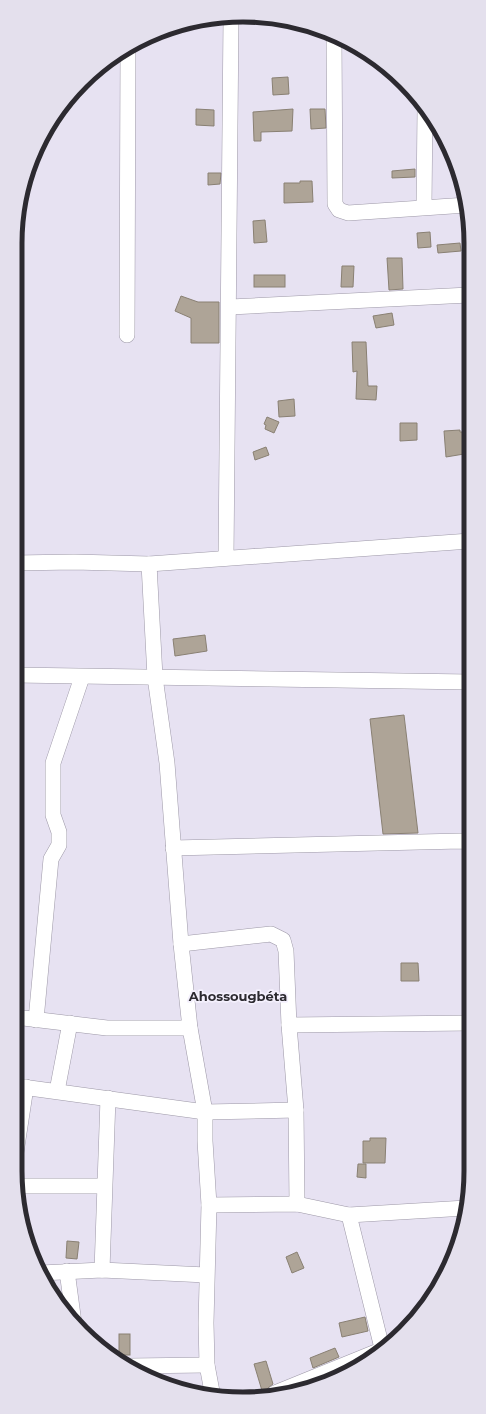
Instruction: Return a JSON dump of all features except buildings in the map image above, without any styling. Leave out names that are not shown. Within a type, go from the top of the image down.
[{"type":"street","points":[[226,558],[230,306],[231,22]]},
{"type":"street","points":[[334,42],[335,204],[340,210],[348,213],[461,205]]},
{"type":"street","points":[[127,335],[128,55]]},
{"type":"street","points":[[424,207],[425,117]]},
{"type":"street","points":[[230,306],[464,295]]},
{"type":"street","points":[[22,563],[74,562],[149,564],[464,541]]},
{"type":"street","points":[[149,564],[155,677],[167,764],[181,944],[190,1028],[205,1112],[205,1141],[210,1205],[206,1274],[207,1365],[212,1390]]},
{"type":"street","points":[[22,675],[464,682]]},
{"type":"street","points":[[36,1020],[51,859],[59,845],[59,832],[52,815],[53,763],[82,676]]},
{"type":"street","points":[[173,848],[464,841]]},
{"type":"street","points":[[181,944],[272,934],[283,940],[286,951],[289,1025],[296,1110],[297,1204]]},
{"type":"street","points":[[22,1018],[107,1028],[190,1028]]},
{"type":"street","points":[[57,1091],[70,1023]]},
{"type":"street","points":[[289,1025],[464,1023]]},
{"type":"street","points":[[22,1086],[205,1112],[296,1110]]},
{"type":"street","points":[[102,1270],[108,1098]]},
{"type":"street","points":[[22,1186],[104,1186]]},
{"type":"street","points":[[210,1205],[297,1204],[349,1215],[461,1208]]},
{"type":"street","points":[[349,1215],[380,1344]]},
{"type":"street","points":[[47,1273],[102,1270],[206,1274]]},
{"type":"street","points":[[67,1271],[72,1311]]},
{"type":"street","points":[[289,1387],[365,1356]]},
{"type":"street","points":[[139,1366],[207,1365]]},
{"type":"district","name":"Ahossougbéta","points":[[238,996]]}]
